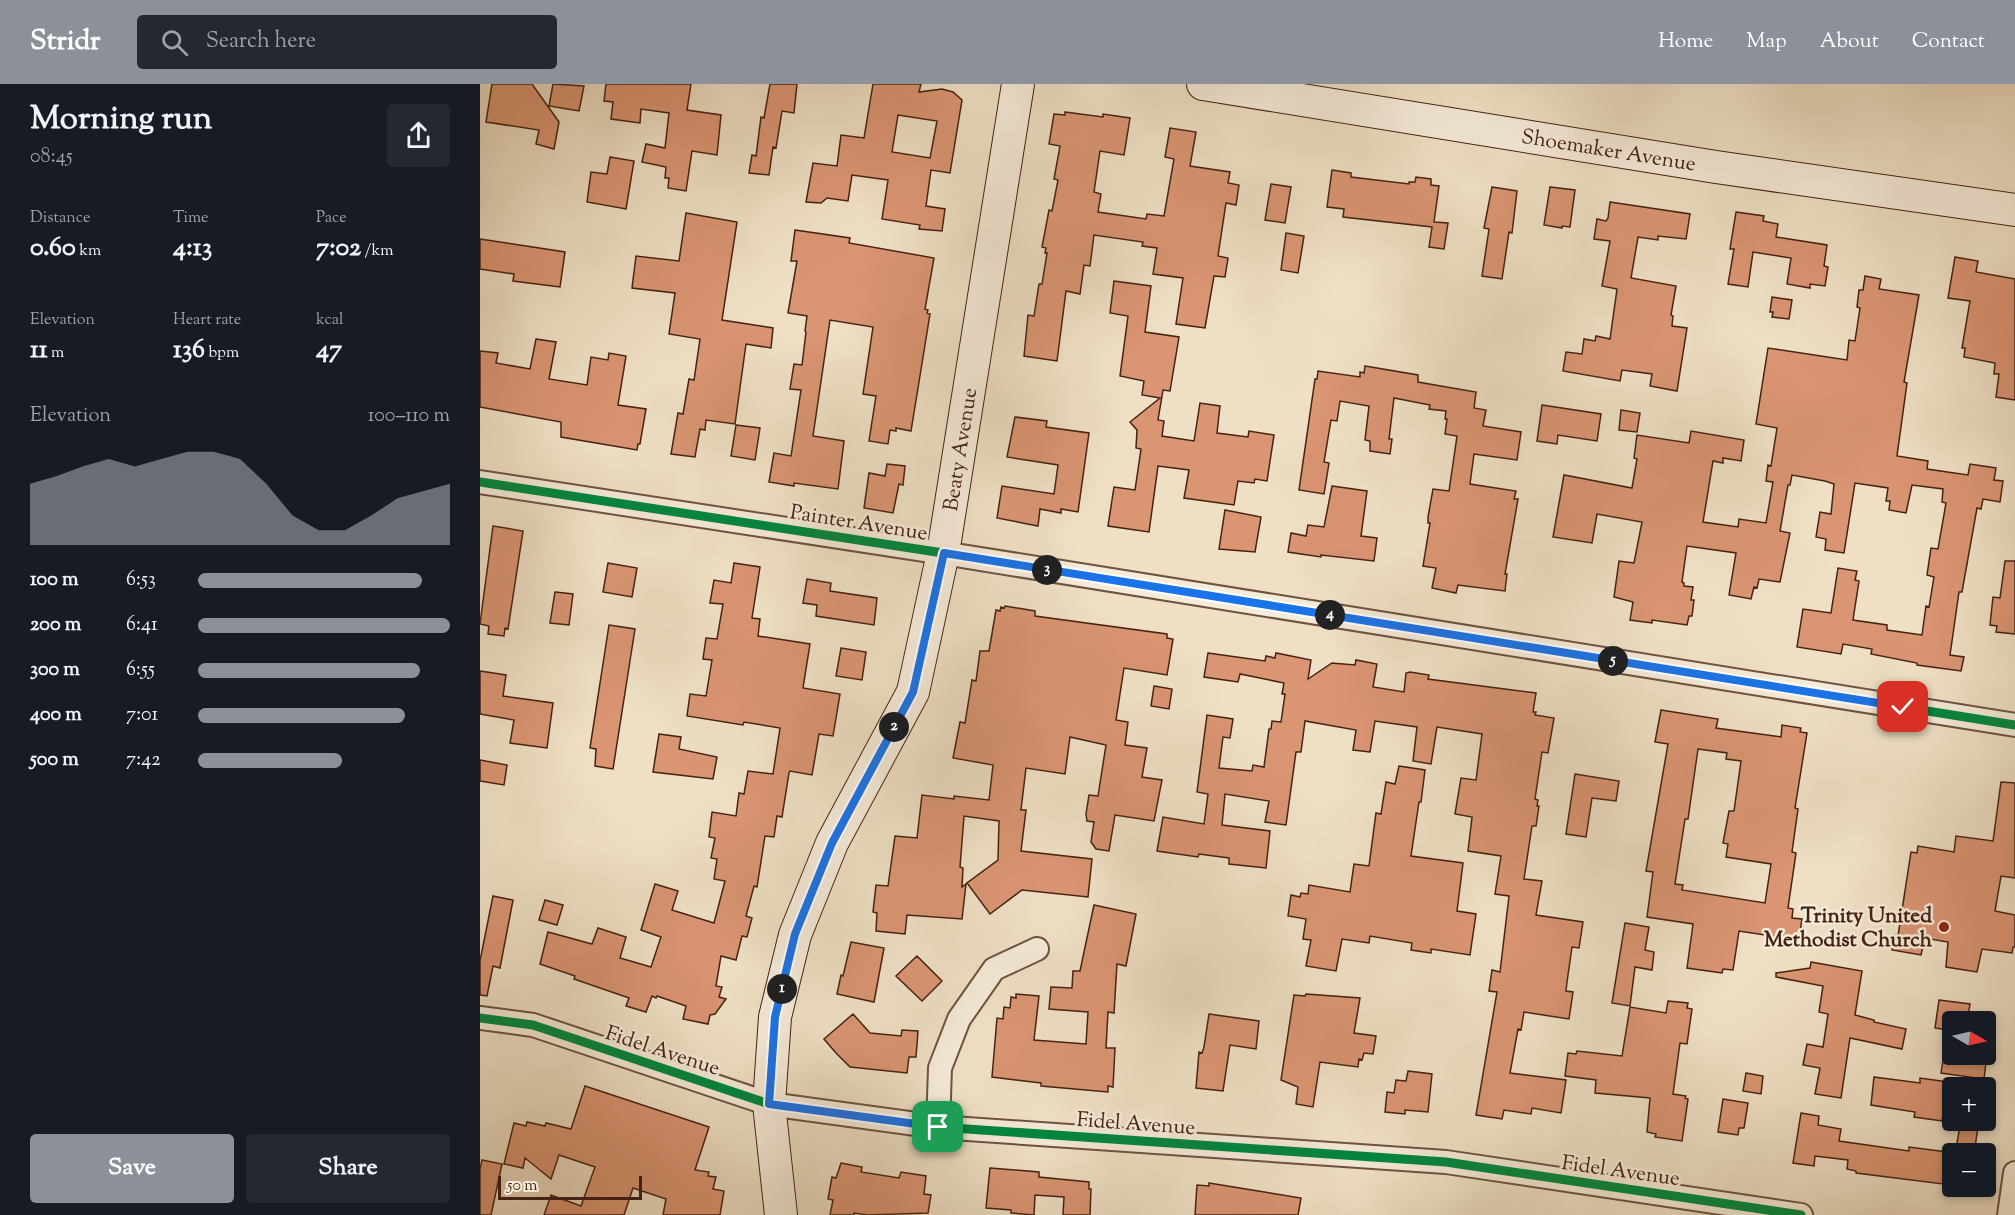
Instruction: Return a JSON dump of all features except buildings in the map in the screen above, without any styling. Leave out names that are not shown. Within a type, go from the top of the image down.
[{"type":"street","name":"Beaty Avenue","points":[[781,1215],[769,1104],[775,1017],[795,934],[832,843],[913,692],[944,553],[1018,84]]},
{"type":"street","name":"Shoemaker Avenue","points":[[1203,84],[1716,167],[2015,210]]},
{"type":"street","name":"Painter Avenue","points":[[480,482],[944,553],[2015,725]]},
{"type":"street","points":[[938,1127],[940,1068],[959,1019],[994,969],[1037,949]]},
{"type":"street","name":"Fidel Avenue","points":[[480,1018],[533,1024],[769,1104],[938,1127],[1446,1162],[1801,1215]]},
{"type":"street","points":[[2009,1215],[2015,1173]]},
{"type":"cycle path","points":[[480,482],[943,553],[2015,725]]},
{"type":"cycle path","points":[[480,1018],[533,1025],[769,1104],[938,1127],[1446,1162],[1801,1215]]},
{"type":"place","name":"Trinity United Methodist Church","points":[[1944,927]]},
{"type":"route","points":[[938,1127],[769,1104],[775,1017],[795,934],[832,843],[913,692],[944,553],[1903,707]]}]
